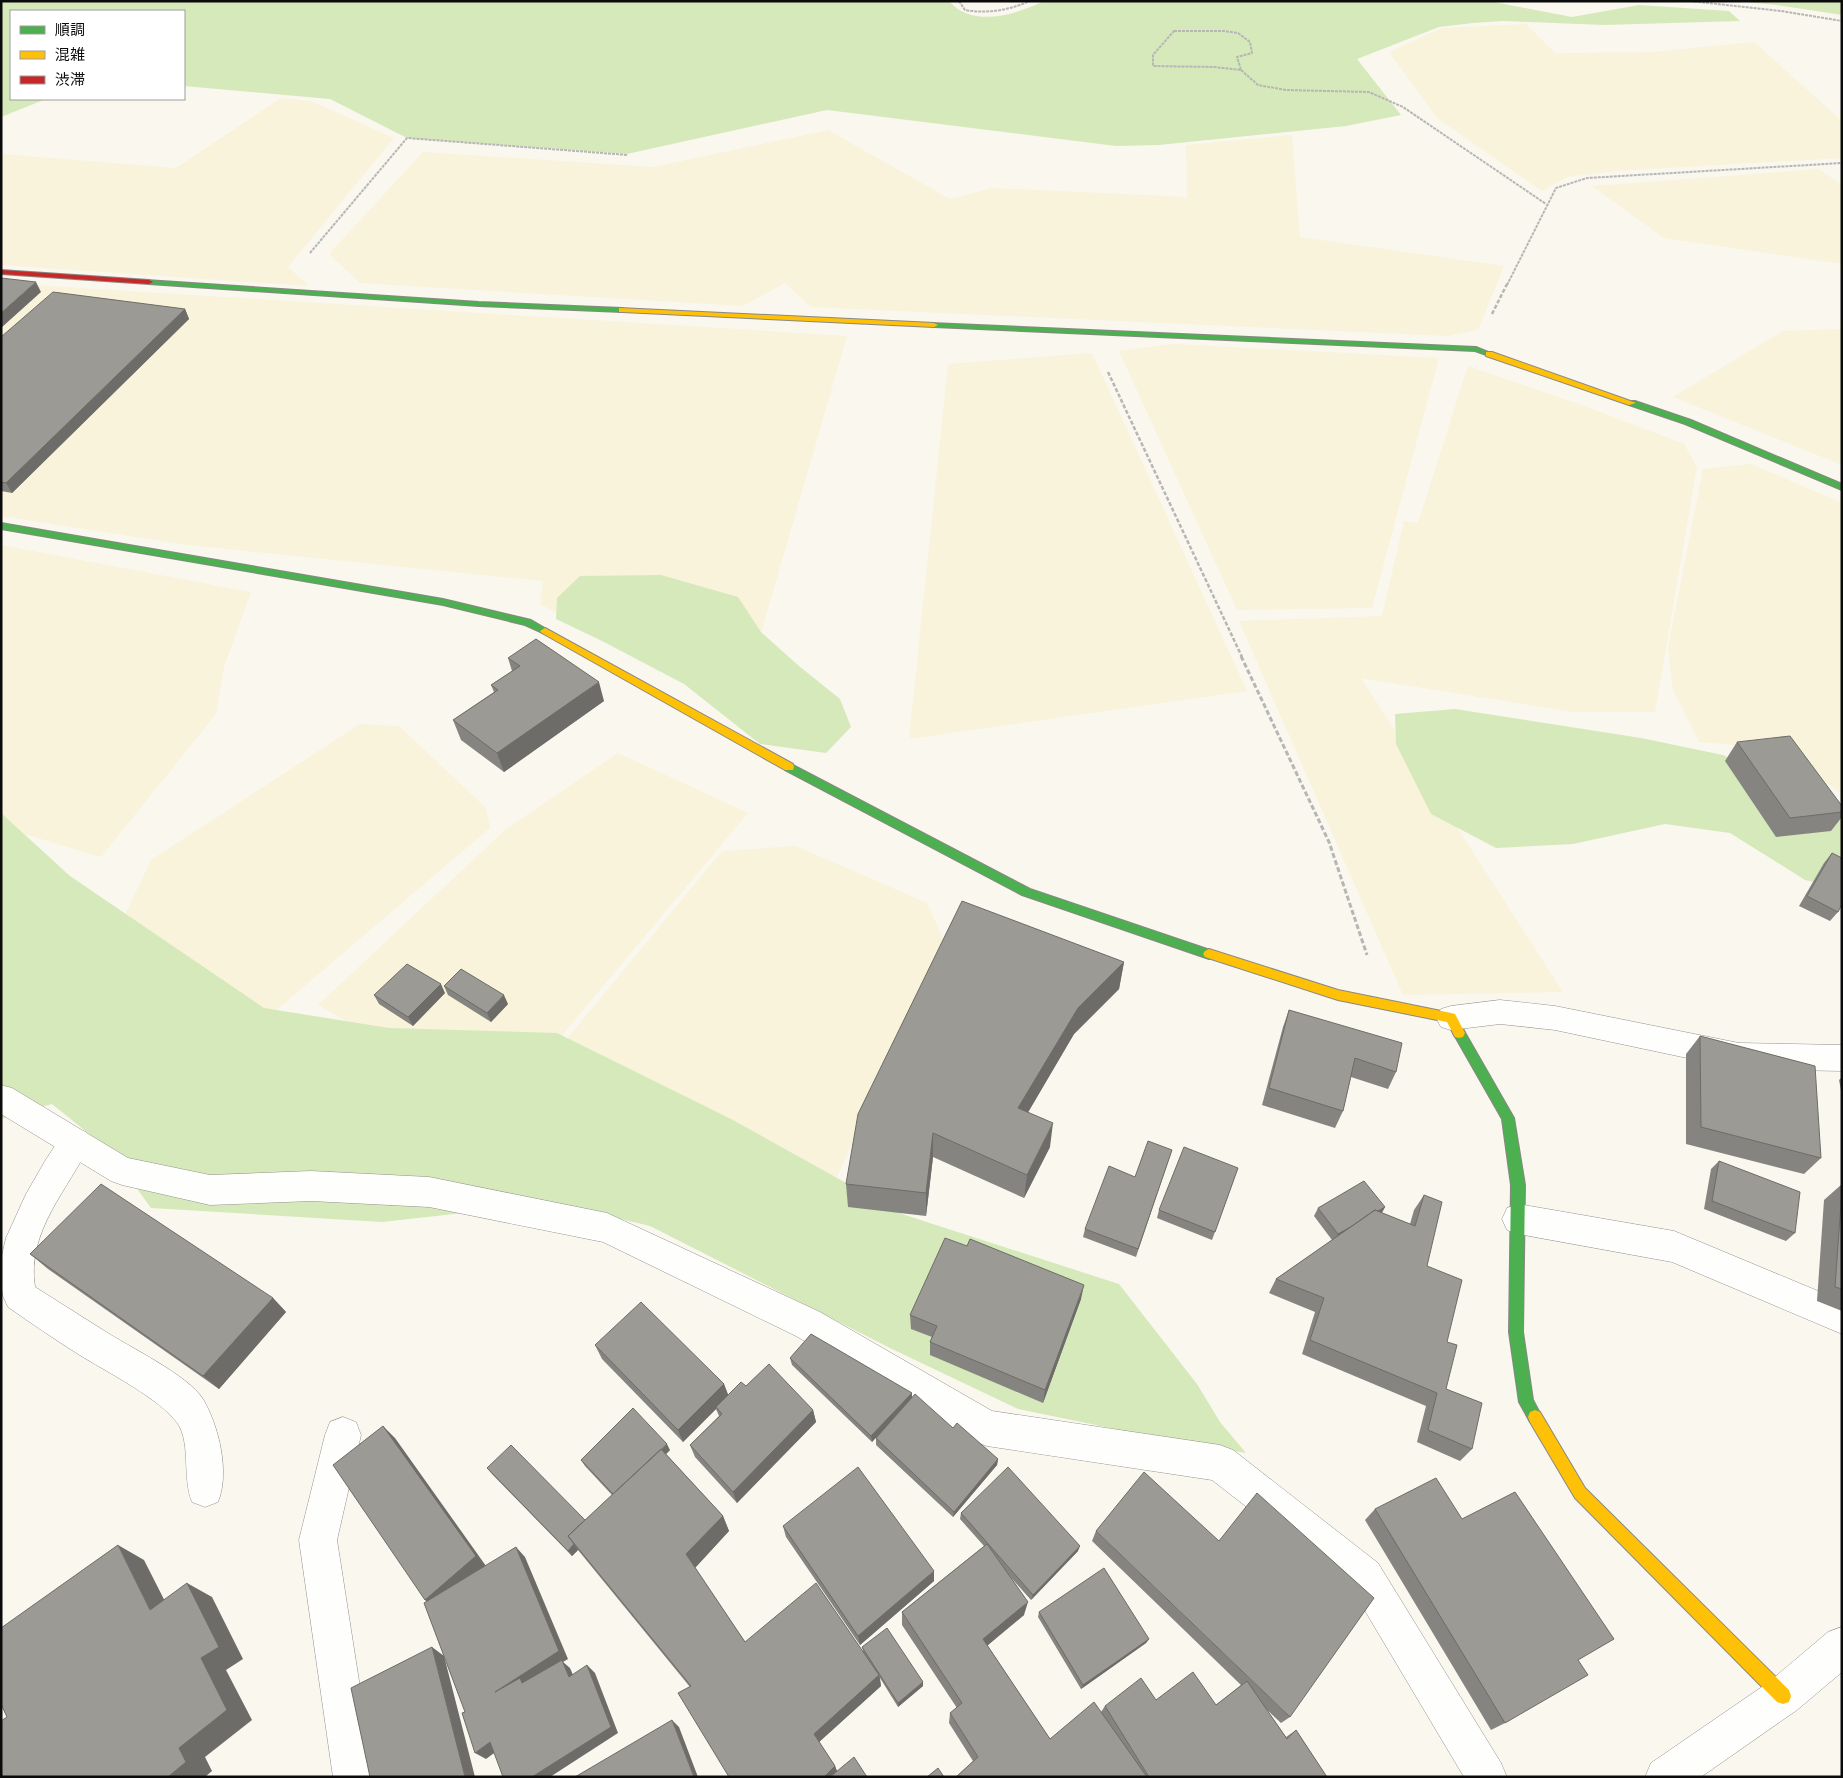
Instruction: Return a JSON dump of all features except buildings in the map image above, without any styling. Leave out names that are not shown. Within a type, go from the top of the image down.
[{"type":"street","points":[[1,272],[489,305],[1476,349],[1505,361],[1688,422],[1842,488]]},
{"type":"street","points":[[1,526],[443,602],[528,622],[838,794],[1026,892],[1338,996],[1451,1018],[1500,1012],[1556,1018],[1739,1056],[1842,1058]]},
{"type":"street","points":[[1451,1018],[1508,1118],[1518,1185],[1516,1332],[1526,1402],[1580,1494],[1783,1696]]},
{"type":"street","points":[[1,1098],[122,1171],[210,1190],[312,1186],[429,1192],[607,1228],[808,1324],[987,1428],[1220,1464],[1365,1576],[1487,1777]]},
{"type":"street","points":[[74,1142],[48,1185],[29,1222],[18,1252],[16,1274],[20,1296],[122,1363],[166,1388],[190,1411],[202,1439],[205,1489]]},
{"type":"street","points":[[1518,1219],[1674,1247],[1842,1318]]},
{"type":"street","points":[[343,1436],[318,1540],[354,1777]]},
{"type":"street","points":[[1665,1777],[1783,1696],[1842,1646]]},
{"type":"path","points":[[959,1],[965,10],[978,13],[1006,10],[1030,1]]},
{"type":"path","points":[[1549,1],[1566,1]]},
{"type":"path","points":[[1690,1],[1781,10],[1842,21]]},
{"type":"path","points":[[1241,70],[1237,57],[1252,53],[1250,42],[1238,33],[1224,31],[1174,32],[1164,40],[1154,55],[1153,66],[1214,67],[1241,70],[1258,84],[1286,90],[1369,92],[1403,107],[1546,204]]},
{"type":"path","points":[[332,294],[301,264],[408,138],[628,155]]},
{"type":"path","points":[[1476,349],[1546,204],[1556,188],[1587,178],[1842,162]]},
{"type":"path","points":[[1089,331],[1329,842],[1384,1005]]},
{"type":"shaded area","points":[[1526,24],[1555,53],[1652,52],[1754,42],[1842,121],[1842,158],[1615,171],[1567,177],[1542,191],[1438,119],[1389,52],[1442,28]]},
{"type":"shaded area","points":[[281,98],[311,101],[394,138],[288,267],[309,286],[1,265],[1,154],[176,168]]},
{"type":"shaded area","points":[[828,130],[950,199],[992,188],[1187,197],[1186,145],[1292,135],[1300,237],[1504,266],[1478,330],[1448,336],[811,307],[785,283],[743,306],[360,283],[329,254],[423,152],[653,167]]},
{"type":"shaded area","points":[[1819,169],[1842,185],[1842,264],[1664,238],[1592,186]]},
{"type":"shaded area","points":[[1,283],[847,336],[739,709],[540,604],[543,581],[188,545],[1,516]]},
{"type":"shaded area","points":[[1842,329],[1842,465],[1673,397],[1783,331]]},
{"type":"shaded area","points":[[1173,344],[1439,358],[1372,608],[1237,610],[1119,351]]},
{"type":"shaded area","points":[[1092,353],[1247,691],[909,739],[948,364]]},
{"type":"shaded area","points":[[1468,366],[1587,407],[1684,444],[1697,467],[1655,712],[1572,712],[1361,678],[1563,992],[1403,995],[1239,621],[1382,616],[1404,521],[1418,523]]},
{"type":"shaded area","points":[[1751,464],[1842,503],[1842,794],[1780,749],[1699,742],[1673,690],[1668,647],[1703,469]]},
{"type":"shaded area","points":[[1,545],[251,592],[224,667],[216,714],[101,857],[1,827]]},
{"type":"shaded area","points":[[360,724],[399,726],[486,808],[490,828],[234,1046],[116,934],[151,860]]},
{"type":"shaded area","points":[[618,753],[748,813],[501,1108],[318,1005],[505,830]]},
{"type":"shaded area","points":[[796,846],[927,903],[943,939],[824,1206],[552,1057],[722,851]]},
{"type":"green space","points":[[1,1],[949,1],[959,10],[970,15],[982,17],[1008,14],[1044,1],[1489,1],[1572,17],[1639,5],[1729,11],[1740,21],[1604,25],[1503,21],[1439,27],[1357,59],[1401,115],[1346,126],[1159,145],[1116,146],[827,110],[627,154],[407,138],[330,99],[185,86],[185,10],[10,10],[10,100],[44,100],[1,117]]},
{"type":"green space","points":[[1736,1],[1842,1],[1842,15],[1776,5]]},
{"type":"green space","points":[[661,575],[738,597],[761,632],[840,699],[851,727],[826,753],[760,744],[684,684],[556,619],[557,598],[580,576]]},
{"type":"green space","points":[[1455,709],[1641,738],[1723,755],[1786,786],[1842,819],[1842,888],[1805,880],[1730,833],[1665,824],[1573,844],[1496,848],[1431,814],[1396,744],[1395,714]]},
{"type":"green space","points":[[1,813],[70,876],[264,1008],[389,1028],[557,1033],[731,1119],[902,1214],[1119,1284],[1197,1384],[1220,1422],[1246,1453],[1183,1443],[1018,1409],[892,1349],[650,1226],[553,1203],[382,1222],[151,1208],[109,1150],[52,1104],[1,1119]]},
{"type":"traffic: fast","points":[[149,282],[479,304],[622,310]]},
{"type":"traffic: fast","points":[[934,325],[1476,349],[1489,354]]},
{"type":"traffic: fast","points":[[1632,403],[1688,422],[1842,487]]},
{"type":"traffic: fast","points":[[1,526],[443,602],[528,622],[545,631]]},
{"type":"traffic: fast","points":[[789,767],[1026,892],[1209,954]]},
{"type":"traffic: fast","points":[[1459,1033],[1508,1118],[1518,1185],[1516,1332],[1526,1402],[1535,1417]]},
{"type":"traffic: slow","points":[[622,310],[934,325]]},
{"type":"traffic: slow","points":[[1489,354],[1632,403]]},
{"type":"traffic: slow","points":[[545,631],[789,767]]},
{"type":"traffic: slow","points":[[1209,954],[1338,995],[1451,1018],[1459,1033]]},
{"type":"traffic: slow","points":[[1535,1417],[1580,1493],[1783,1696]]},
{"type":"traffic: jam","points":[[1,272],[149,282]]}]
